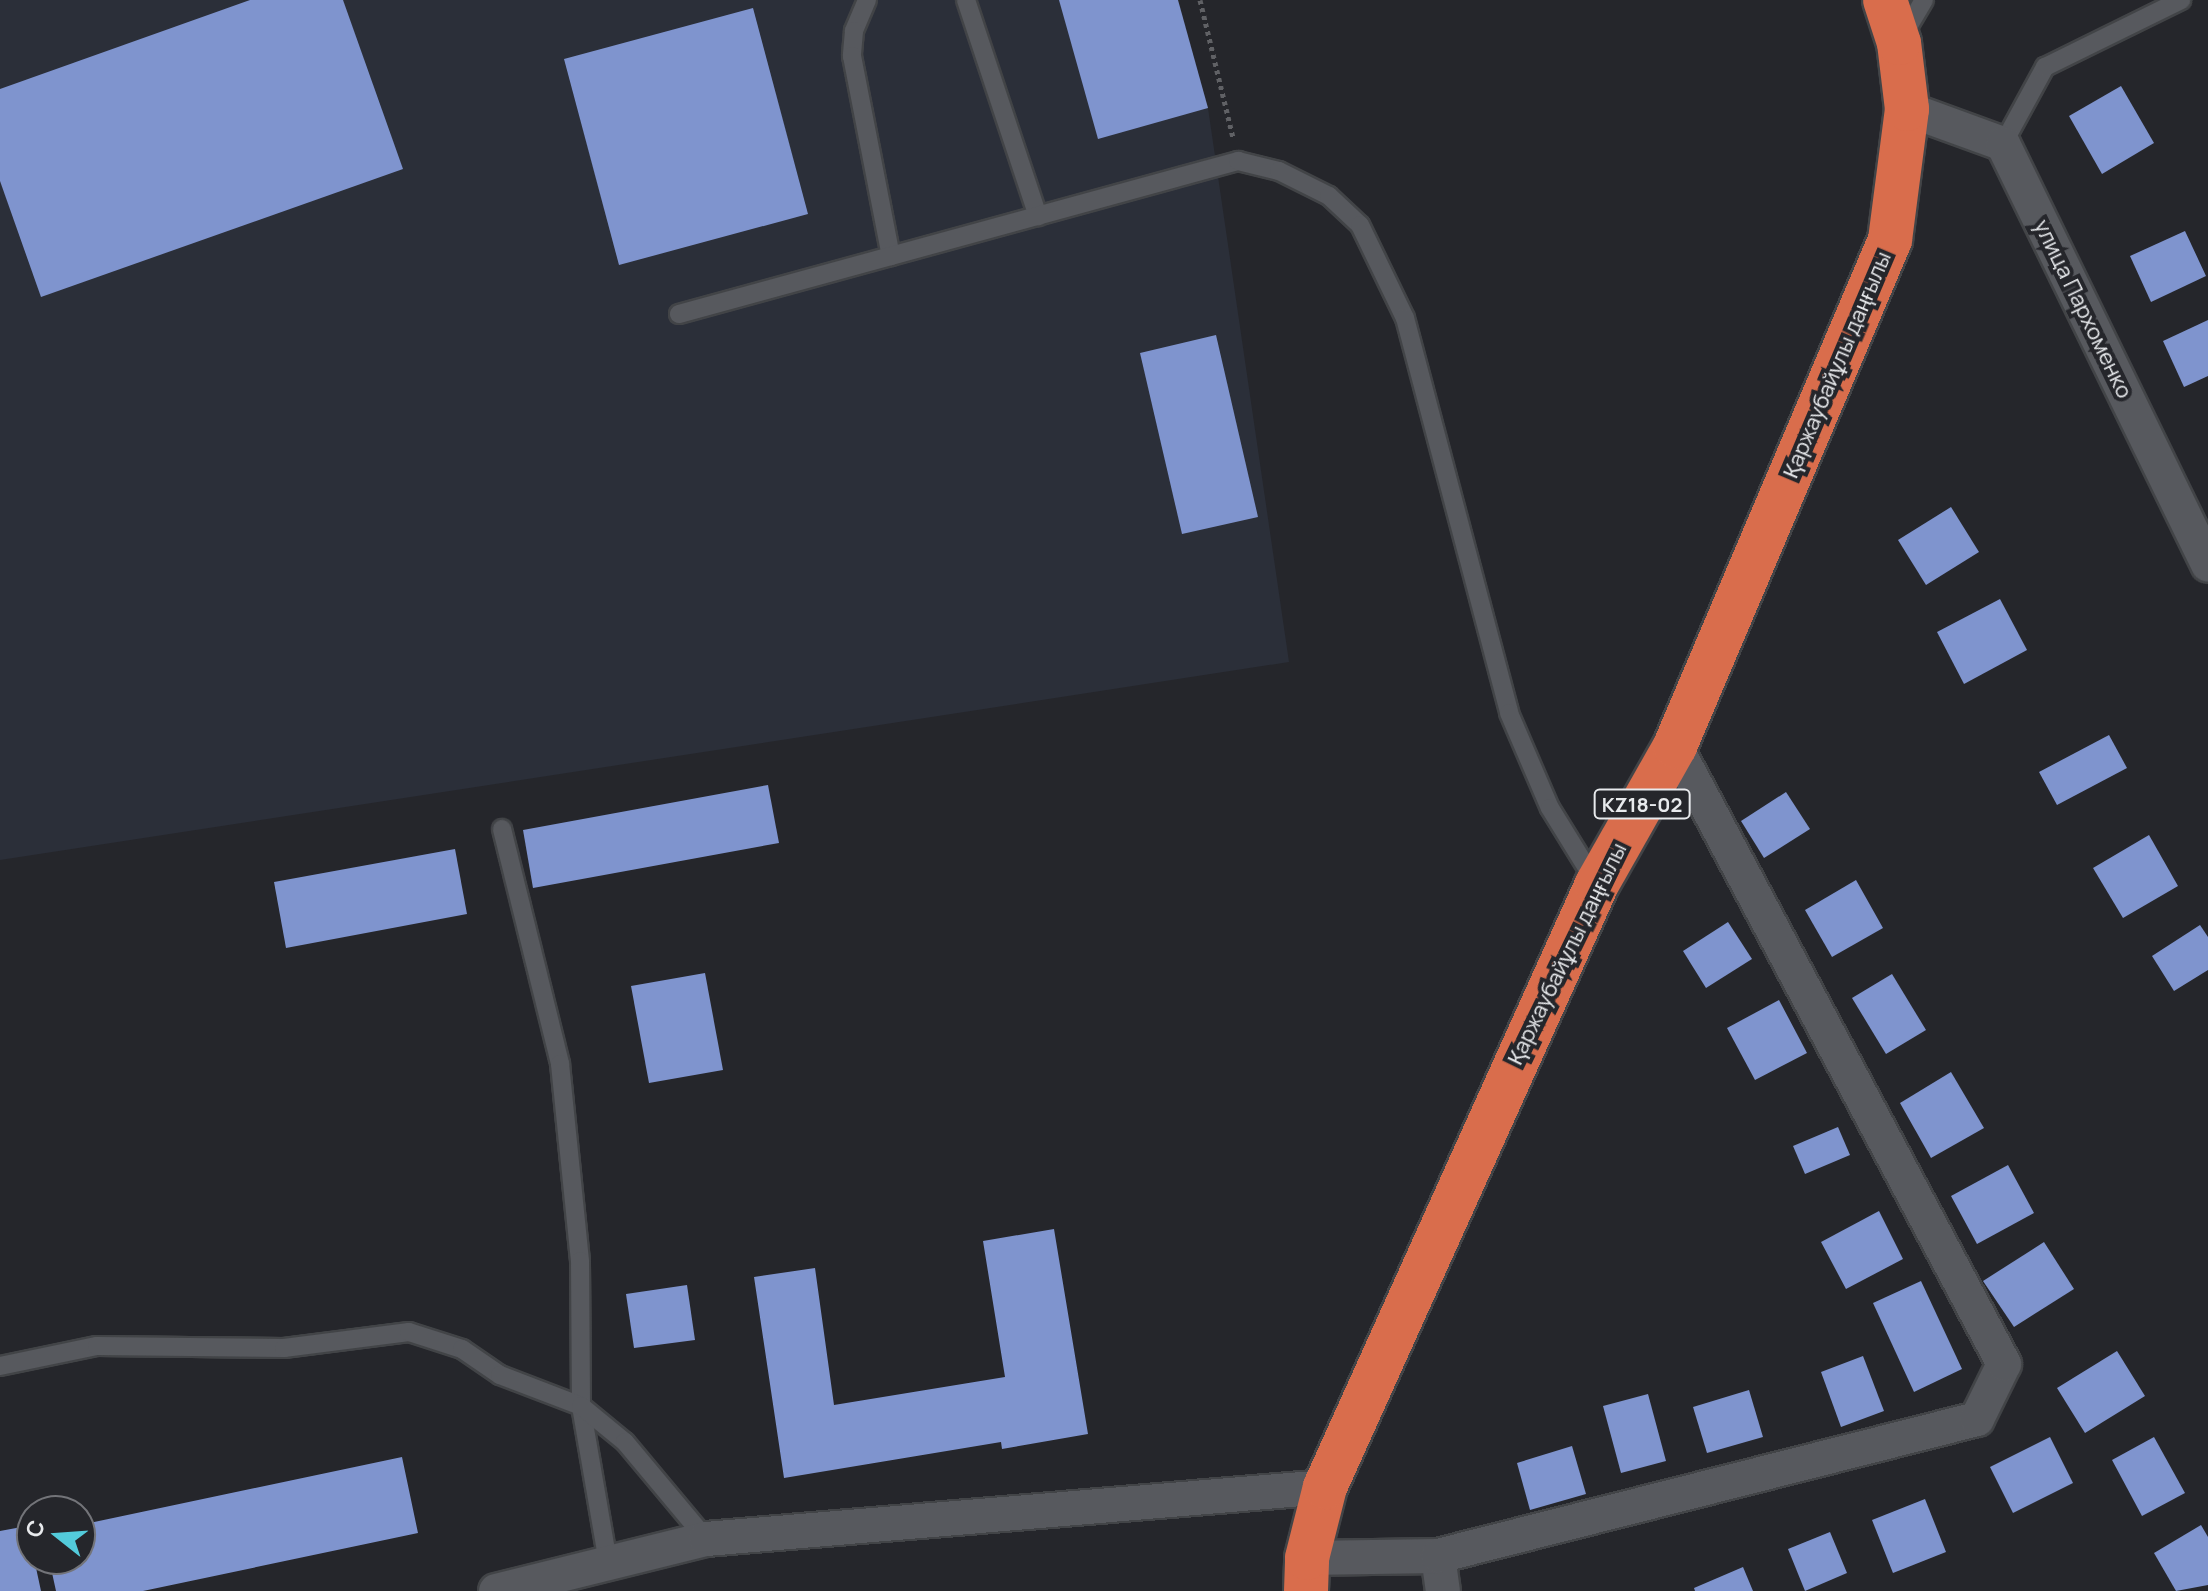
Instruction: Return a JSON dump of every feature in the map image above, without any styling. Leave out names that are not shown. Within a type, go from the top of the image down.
[{"type":"highway","name":"Қаржаубайұлы даңғылы","points":[[1305,1582],[1325,1487],[1597,884],[1675,746],[1890,240],[1907,109],[1899,43],[1885,0]]},
{"type":"street","points":[[1907,109],[2003,144]]},
{"type":"street","name":"улица Пархоменко","points":[[2003,144],[2208,565]]},
{"type":"street","points":[[1305,1582],[1438,1556],[1977,1419],[2004,1364],[1675,746]]},
{"type":"street","points":[[496,1591],[706,1539],[1325,1487]]},
{"type":"street","points":[[1438,1556],[1443,1591]]},
{"type":"lane","points":[[867,0],[859,11],[852,56],[891,256]]},
{"type":"lane","points":[[966,0],[1038,216]]},
{"type":"lane","points":[[1899,43],[1924,0]]},
{"type":"lane","points":[[2003,144],[2045,67],[2181,0]]},
{"type":"lane","points":[[679,314],[1238,161],[1279,171],[1329,196],[1366,238],[1405,318],[1509,713],[1550,808],[1597,884]]},
{"type":"lane","points":[[502,829],[560,1064],[580,1261],[581,1406],[608,1563]]},
{"type":"lane","points":[[0,1366],[97,1346],[284,1348],[409,1332],[462,1349],[500,1375],[581,1406],[625,1442],[706,1539]]},
{"type":"path","points":[[1200,0],[1238,161]]},
{"type":"shaded area","points":[[0,0],[1177,0],[1208,108],[1289,662],[0,860]]},
{"type":"building","points":[[250,0],[343,0],[403,169],[41,297],[0,181],[0,89]]},
{"type":"building","points":[[1059,0],[1178,0],[1208,108],[1098,139]]},
{"type":"building","points":[[753,8],[808,214],[619,265],[564,59]]},
{"type":"building","points":[[2121,86],[2154,143],[2102,174],[2069,116]]},
{"type":"building","points":[[2185,231],[2206,276],[2151,302],[2130,256]]},
{"type":"building","points":[[2208,320],[2208,376],[2184,387],[2163,341]]},
{"type":"building","points":[[1216,335],[1258,517],[1182,534],[1140,353]]},
{"type":"building","points":[[1951,507],[1979,552],[1926,585],[1898,540]]},
{"type":"building","points":[[2000,599],[2027,650],[1964,684],[1937,632]]},
{"type":"building","points":[[2109,735],[2127,768],[2057,805],[2039,772]]},
{"type":"building","points":[[768,785],[779,843],[533,888],[523,830]]},
{"type":"building","points":[[1786,792],[1810,829],[1764,858],[1741,821]]},
{"type":"building","points":[[2149,835],[2178,886],[2123,918],[2093,868]]},
{"type":"building","points":[[455,849],[467,914],[286,948],[274,882]]},
{"type":"building","points":[[1856,880],[1883,928],[1832,957],[1805,910]]},
{"type":"building","points":[[1728,922],[1752,959],[1706,988],[1683,951]]},
{"type":"building","points":[[2200,925],[2208,937],[2208,970],[2174,991],[2152,956]]},
{"type":"building","points":[[705,973],[723,1070],[649,1083],[631,986]]},
{"type":"building","points":[[1892,974],[1926,1030],[1886,1054],[1852,998]]},
{"type":"building","points":[[1779,1000],[1807,1053],[1755,1080],[1727,1028]]},
{"type":"building","points":[[1951,1072],[1984,1128],[1931,1158],[1900,1103]]},
{"type":"building","points":[[1838,1127],[1850,1155],[1805,1174],[1793,1146]]},
{"type":"building","points":[[2008,1165],[2034,1213],[1977,1244],[1951,1196]]},
{"type":"building","points":[[1879,1211],[1903,1259],[1846,1289],[1821,1242]]},
{"type":"building","points":[[1054,1229],[1088,1434],[1002,1449],[1001,1442],[784,1478],[754,1277],[815,1268],[834,1405],[1005,1377],[983,1241]]},
{"type":"building","points":[[2044,1242],[2074,1289],[2014,1327],[1983,1281]]},
{"type":"building","points":[[1921,1281],[1962,1369],[1914,1392],[1873,1303]]},
{"type":"building","points":[[687,1285],[695,1340],[634,1348],[626,1294]]},
{"type":"building","points":[[2117,1351],[2145,1396],[2085,1433],[2057,1388]]},
{"type":"building","points":[[1863,1356],[1884,1411],[1841,1427],[1821,1372]]},
{"type":"building","points":[[1749,1390],[1763,1437],[1707,1453],[1693,1407]]},
{"type":"building","points":[[1648,1394],[1666,1461],[1621,1473],[1603,1406]]},
{"type":"building","points":[[2050,1437],[2073,1483],[2013,1513],[1990,1467]]},
{"type":"building","points":[[2154,1437],[2185,1493],[2142,1516],[2112,1460]]},
{"type":"building","points":[[1572,1446],[1586,1494],[1530,1510],[1517,1463]]},
{"type":"building","points":[[402,1457],[418,1533],[143,1591],[56,1591],[52,1575],[96,1575],[96,1522]]},
{"type":"building","points":[[1925,1499],[1946,1552],[1893,1573],[1872,1520]]},
{"type":"building","points":[[2201,1525],[2208,1537],[2208,1585],[2176,1591],[2154,1553]]},
{"type":"building","points":[[16,1528],[16,1575],[38,1575],[41,1591],[0,1591],[0,1531]]},
{"type":"building","points":[[1830,1532],[1847,1573],[1805,1591],[1788,1549]]},
{"type":"building","points":[[1743,1567],[1753,1591],[1695,1591],[1694,1588]]}]
